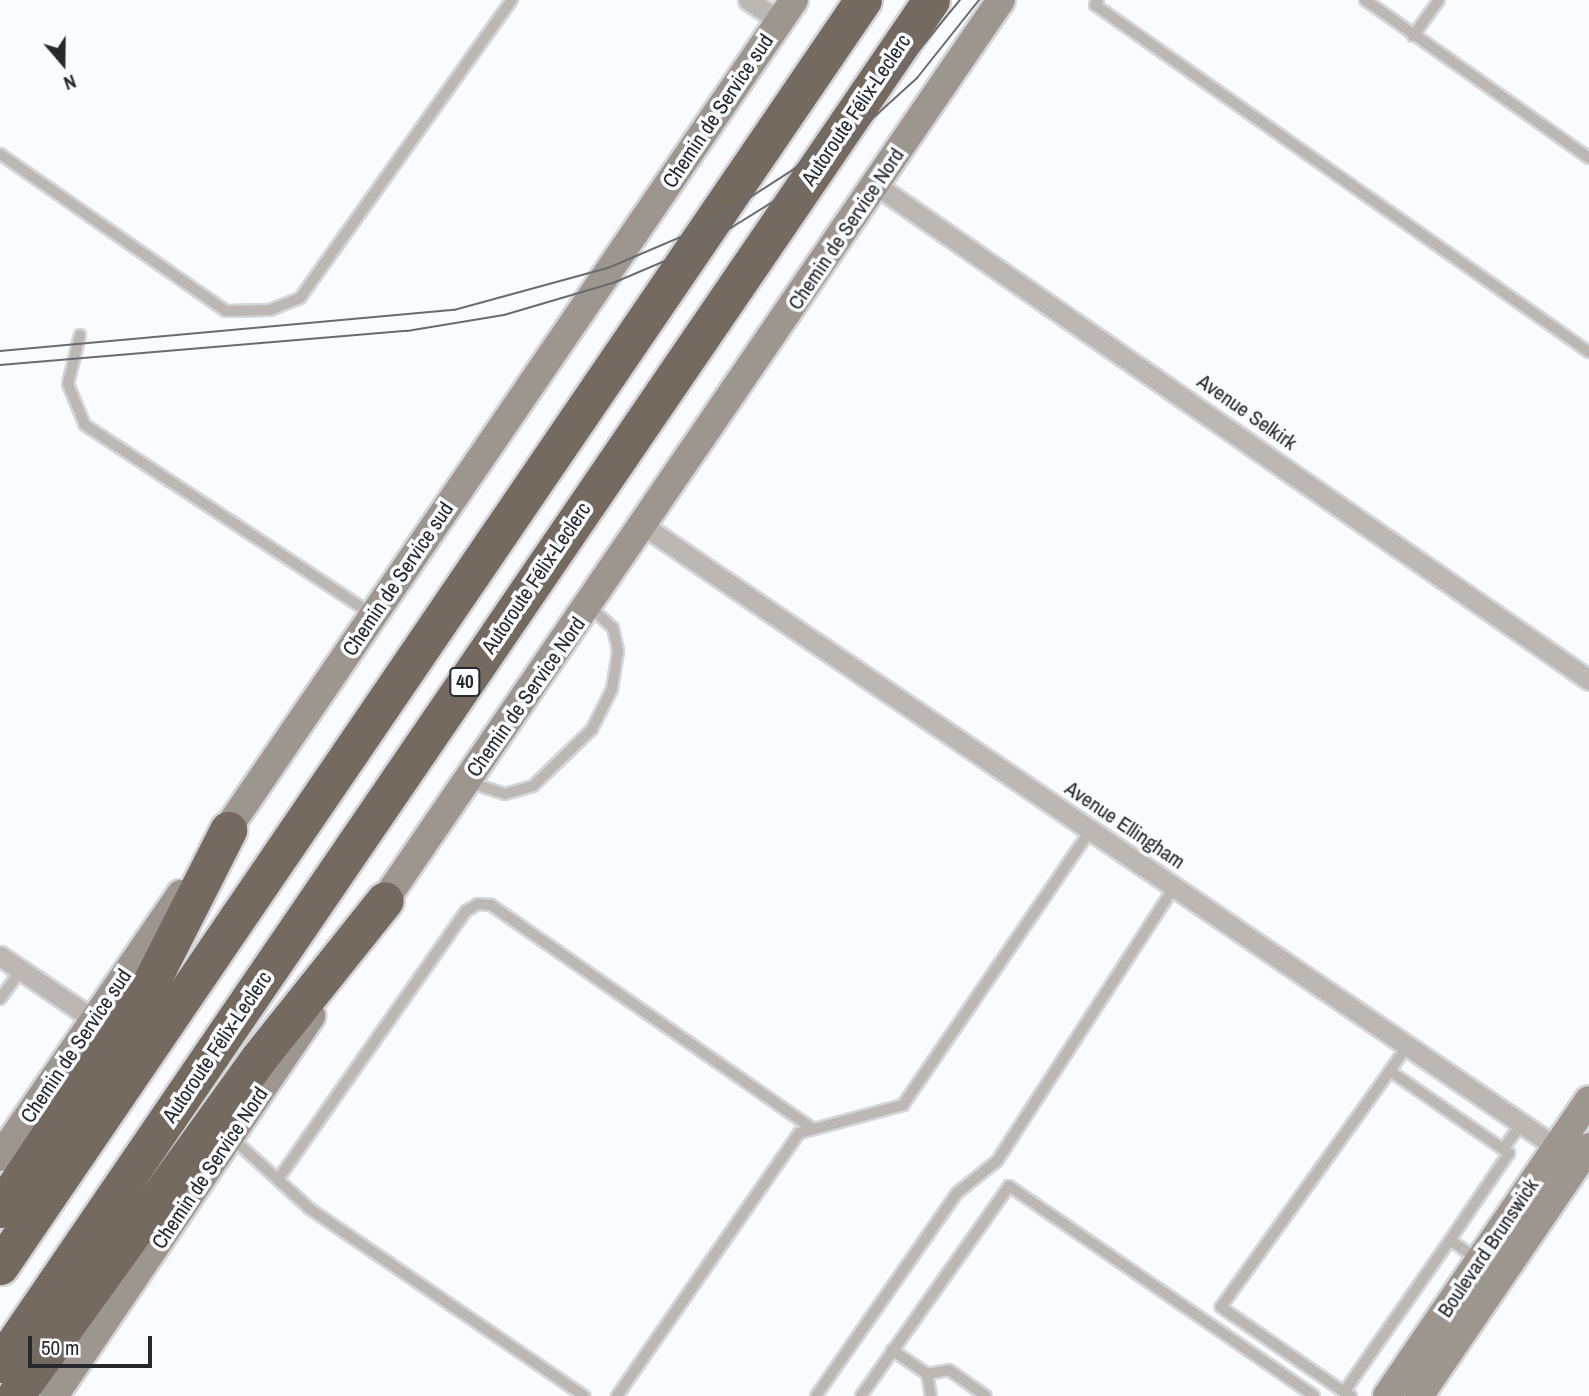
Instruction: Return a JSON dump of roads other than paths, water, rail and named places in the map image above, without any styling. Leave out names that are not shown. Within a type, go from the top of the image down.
[{"type":"highway","points":[[0,1266],[863,0]]},
{"type":"highway","name":"Autoroute Félix-Leclerc","points":[[0,1364],[930,0]]},
{"type":"highway","points":[[0,1209],[150,984],[228,830]]},
{"type":"highway","points":[[15,1396],[258,1059],[384,900]]},
{"type":"main road","name":"Chemin de Service Nord","points":[[54,1396],[230,1137],[384,900],[644,526],[1001,0]]},
{"type":"main road","name":"Chemin de Service sud","points":[[0,1157],[93,1019],[228,830],[787,10]]},
{"type":"main road","name":"Boulevard Brunswick","points":[[1419,1396],[1562,1187],[1589,1100]]},
{"type":"main road","name":"Boulevard Brunswick","points":[[1387,1396],[1480,1260],[1575,1152]]},
{"type":"street","points":[[748,0],[787,10]]},
{"type":"street","name":"Avenue Selkirk","points":[[876,185],[1589,680]]},
{"type":"street","name":"Avenue Ellingham","points":[[644,526],[1522,1123],[1575,1152]]},
{"type":"street","points":[[0,956],[93,1019]]},
{"type":"lane","points":[[0,154],[226,311],[270,310],[300,298],[512,0]]},
{"type":"lane","points":[[1098,0],[1095,5],[1589,352]]},
{"type":"lane","points":[[1365,0],[1589,158]]},
{"type":"lane","points":[[1413,36],[1438,0]]},
{"type":"lane","points":[[80,335],[68,384],[85,425],[374,615]]},
{"type":"lane","points":[[468,782],[505,794],[533,786],[592,729],[616,676],[618,650],[612,628],[589,606]]},
{"type":"lane","points":[[617,1396],[799,1133],[810,1127],[904,1105],[1091,829]]},
{"type":"lane","points":[[816,1396],[957,1193],[997,1161],[1175,886]]},
{"type":"lane","points":[[279,1178],[466,911],[478,904],[491,905],[810,1127]]},
{"type":"lane","points":[[0,999],[21,970]]},
{"type":"lane","points":[[1390,1071],[1509,1153],[1348,1394],[1221,1307],[1408,1044]]},
{"type":"lane","points":[[1503,1149],[1522,1123]]},
{"type":"lane","points":[[230,1137],[279,1178],[310,1209],[584,1396]]},
{"type":"lane","points":[[861,1396],[1009,1186],[1314,1396]]},
{"type":"lane","points":[[1450,1240],[1480,1260]]},
{"type":"lane","points":[[892,1350],[928,1374],[949,1370],[986,1396]]},
{"type":"lane","points":[[928,1374],[931,1396]]},
{"type":"tram line","points":[[0,351],[454,310],[608,268],[704,227],[794,169],[910,61],[960,0]]},
{"type":"tram line","points":[[0,365],[407,331],[504,315],[613,283],[705,244],[798,186],[917,78],[979,0]]}]
